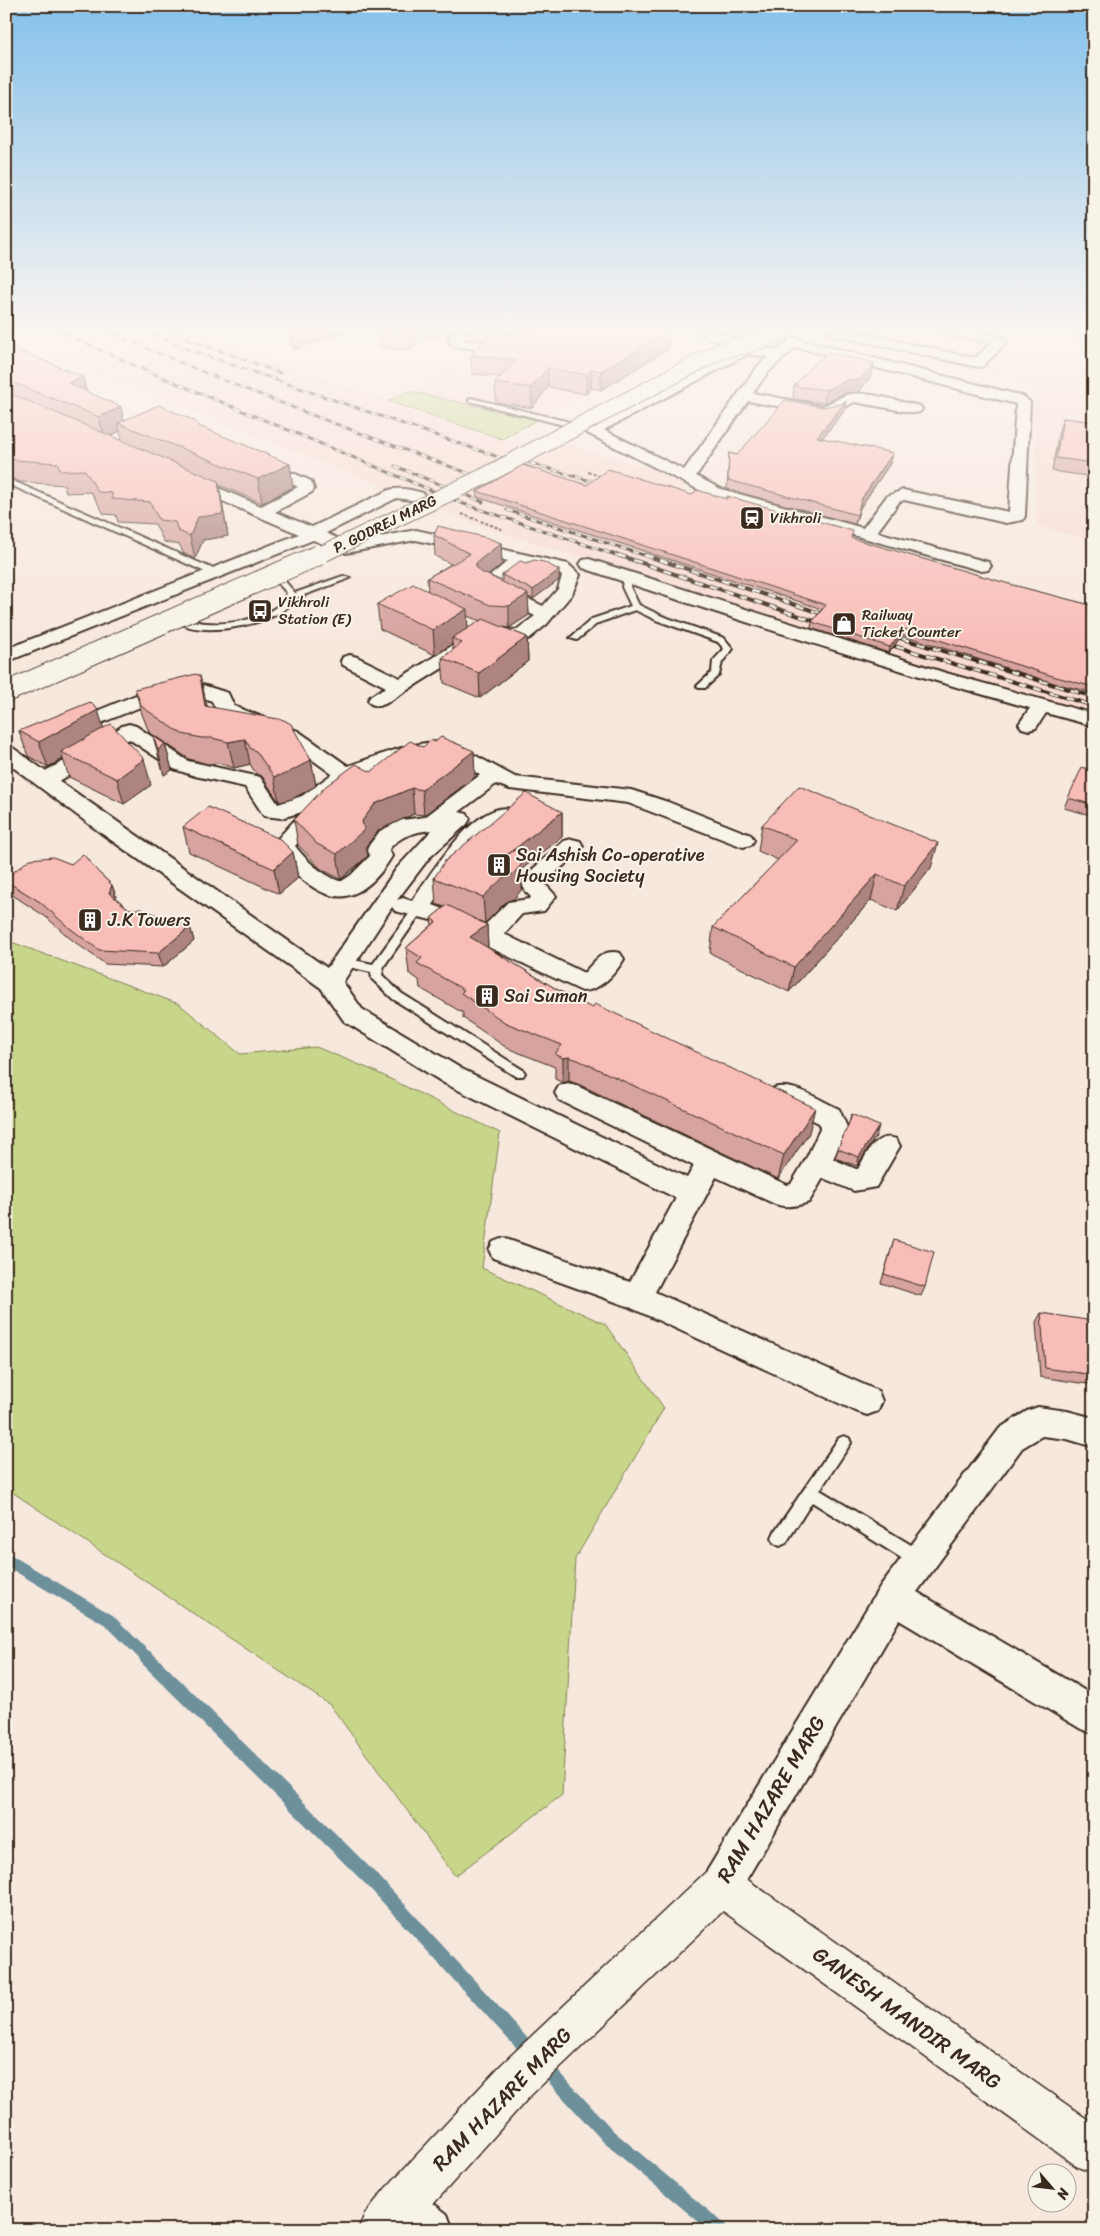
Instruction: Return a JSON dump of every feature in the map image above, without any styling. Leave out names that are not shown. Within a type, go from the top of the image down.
[{"type":"street","name":"P. GODREJ MARG","points":[[6,692],[318,556],[483,477],[561,435]]},
{"type":"street","points":[[603,435],[715,492],[982,566]]},
{"type":"street","points":[[687,477],[716,435]]},
{"type":"street","points":[[868,533],[893,499],[903,495],[1006,518],[1017,516],[1021,435]]},
{"type":"street","points":[[244,456],[305,484],[306,489],[262,512]]},
{"type":"street","points":[[179,477],[346,548],[416,535],[562,568],[570,575],[566,590],[546,614],[523,634],[515,637],[486,633],[468,625]]},
{"type":"street","points":[[6,656],[313,533],[395,493],[418,496]]},
{"type":"street","points":[[6,702],[341,554],[346,551],[346,548]]},
{"type":"street","points":[[522,558],[479,583],[546,614]]},
{"type":"street","points":[[589,564],[939,677],[1094,720]]},
{"type":"street","points":[[378,700],[486,633]]},
{"type":"street","points":[[350,661],[400,686]]},
{"type":"street","points":[[34,759],[116,711],[166,690],[188,686],[221,697],[225,710],[282,729],[302,741],[338,770],[348,773]]},
{"type":"street","points":[[1029,724],[1042,705]]},
{"type":"street","points":[[116,711],[129,730],[181,765],[195,770],[238,777],[253,782],[272,812],[281,812],[325,792],[348,773],[431,747],[447,748],[508,796]]},
{"type":"street","points":[[34,759],[104,748],[129,730]]},
{"type":"street","points":[[34,759],[337,972],[353,1015],[454,1076],[693,1193]]},
{"type":"street","points":[[325,792],[327,800],[282,845],[290,857],[304,871],[326,883],[343,889],[350,887],[378,862],[381,856],[378,848],[388,836],[410,825],[431,823],[508,796],[631,797],[744,840]]},
{"type":"street","points":[[337,972],[399,880],[443,830],[508,796],[558,796],[573,798],[596,808]]},
{"type":"street","points":[[418,910],[444,870],[469,838],[508,796]]},
{"type":"street","points":[[488,936],[516,907],[536,906],[545,896],[534,887],[532,882],[572,846]]},
{"type":"street","points":[[386,900],[436,914],[488,936],[582,982],[589,982],[612,959]]},
{"type":"street","points":[[568,1093],[785,1196],[799,1194],[817,1164],[834,1127],[830,1116],[762,1093],[815,1126],[821,1134],[792,1187]]},
{"type":"street","points":[[817,1164],[854,1180],[866,1179],[887,1146]]},
{"type":"street","points":[[637,1298],[710,1162]]},
{"type":"street","points":[[503,1250],[637,1298],[867,1401]]},
{"type":"street","name":"RAM HAZARE MARG","points":[[404,2221],[516,2080],[721,1885],[893,1597],[1011,1438],[1038,1421],[1067,1424],[1094,1433]]},
{"type":"street","points":[[893,1597],[1094,1716]]},
{"type":"street","name":"GANESH MANDIR MARG","points":[[721,1885],[1094,2151]]},
{"type":"lane","points":[[6,480],[216,573]]},
{"type":"lane","points":[[628,577],[626,587],[636,607],[659,618],[722,640],[729,649],[718,661],[716,674],[702,686]]},
{"type":"lane","points":[[289,598],[346,578]]},
{"type":"lane","points":[[185,623],[208,626],[246,623],[272,613],[287,604],[291,593],[280,581]]},
{"type":"lane","points":[[574,638],[595,621],[636,607]]},
{"type":"lane","points":[[418,910],[378,968],[376,976],[397,996],[519,1073]]},
{"type":"lane","points":[[337,972],[378,968]]},
{"type":"lane","points":[[780,1538],[844,1443]]},
{"type":"lane","points":[[810,1492],[920,1560]]},
{"type":"path","points":[[588,472],[604,477]]},
{"type":"path","points":[[456,512],[504,530]]},
{"type":"shaded area","points":[[254,435],[490,435],[524,446],[542,438],[688,479],[679,492],[1094,606],[1094,714],[921,664],[894,653],[765,615],[478,525]]},
{"type":"shaded area","points":[[1034,435],[1094,435],[1094,541],[1037,526]]},
{"type":"green space","points":[[491,435],[509,435],[502,439]]},
{"type":"green space","points":[[6,940],[179,1004],[240,1054],[316,1047],[372,1070],[500,1133],[482,1268],[605,1324],[664,1408],[575,1559],[562,1795],[455,1876],[330,1705],[6,1488]]},
{"type":"building","points":[[6,435],[109,435],[218,481],[223,514],[198,517],[190,536],[178,531],[175,522],[159,520],[150,502],[112,499],[112,493],[98,492],[85,470],[60,471],[58,463],[14,460],[6,457]]},
{"type":"building","points":[[149,435],[221,435],[290,464],[258,479]]},
{"type":"building","points":[[754,435],[818,435],[817,437],[893,453],[862,498],[857,515],[728,480],[729,453],[737,455]]},
{"type":"building","points":[[1060,435],[1094,435],[1094,463],[1056,458]]},
{"type":"building","points":[[523,465],[587,485],[608,469],[692,495],[697,490],[727,499],[727,496],[853,531],[851,538],[1009,584],[1094,606],[1094,687],[1056,677],[904,629],[890,647],[812,622],[826,605],[477,491]]},
{"type":"building","points":[[438,526],[501,543],[476,563],[476,566],[479,571],[528,594],[509,606],[490,605],[427,578],[470,554],[434,535]]},
{"type":"building","points":[[534,560],[544,562],[559,570],[533,590],[502,575],[520,561],[526,563]]},
{"type":"building","points":[[413,584],[467,609],[433,630],[377,604]]},
{"type":"building","points":[[483,619],[527,637],[479,673],[442,658],[462,643],[452,638]]},
{"type":"building","points":[[196,674],[200,676],[205,706],[284,720],[291,724],[311,760],[288,773],[274,777],[245,739],[228,742],[182,734],[142,707],[135,689]]},
{"type":"building","points":[[90,702],[98,710],[39,742],[19,731]]},
{"type":"building","points":[[111,724],[144,759],[117,779],[61,752]]},
{"type":"building","points":[[153,736],[165,744],[158,750]]},
{"type":"building","points":[[441,737],[474,751],[422,790],[412,788],[375,804],[362,821],[364,830],[337,854],[317,844],[294,820],[326,786],[356,764],[371,772],[410,741],[423,747],[431,740],[435,742]]},
{"type":"building","points":[[1082,767],[1094,771],[1094,805],[1068,798]]},
{"type":"building","points":[[799,786],[938,843],[904,886],[877,874],[794,967],[713,927],[797,840],[762,825]]},
{"type":"building","points":[[526,793],[562,812],[507,855],[516,849],[520,853],[519,857],[522,864],[513,874],[506,875],[483,897],[434,878],[445,861]]},
{"type":"building","points":[[208,807],[280,839],[293,852],[274,869],[183,827]]},
{"type":"building","name":"J.K Towers","points":[[83,854],[112,885],[109,893],[129,909],[141,909],[190,927],[158,953],[99,950],[67,926],[40,902],[6,881],[6,878],[30,859],[53,857],[71,864]]},
{"type":"building","points":[[447,905],[487,925],[470,937],[558,990],[592,1008],[595,1004],[815,1108],[784,1155],[578,1060],[569,1057],[563,1058],[555,1054],[562,1045],[506,1023],[461,993],[464,990],[417,963],[422,958],[406,948],[436,922],[431,918]]},
{"type":"building","points":[[851,1114],[879,1126],[859,1157],[838,1149]]},
{"type":"building","points":[[894,1240],[934,1252],[925,1287],[884,1274]]},
{"type":"building","points":[[1041,1313],[1094,1322],[1094,1375],[1045,1368]]},
{"type":"waterway","points":[[6,1559],[109,1620],[147,1658]]},
{"type":"waterway","points":[[147,1658],[375,1883],[531,2053]]},
{"type":"waterway","points":[[543,2065],[609,2137],[720,2230]]},
{"type":"railway","points":[[301,435],[464,504],[622,557]]},
{"type":"railway","points":[[367,435],[506,487]]},
{"type":"railway","points":[[436,435],[536,470]]},
{"type":"railway","points":[[530,463],[604,485]]},
{"type":"railway","points":[[395,466],[483,502]]},
{"type":"railway","points":[[507,510],[649,557]]},
{"type":"railway","points":[[618,555],[826,625]]},
{"type":"railway","points":[[645,555],[832,617]]},
{"type":"railway","points":[[887,634],[1094,697]]},
{"type":"railway","points":[[881,642],[1094,706]]},
{"type":"place","name":"Vikhroli","points":[[752,518]]},
{"type":"place","name":"Vikhroli Station (E)","points":[[260,611]]},
{"type":"place","name":"Railway Ticket Counter","points":[[844,624]]},
{"type":"place","name":"Sai Ashish Co-operative Housing Society","points":[[499,865]]},
{"type":"place","name":"J.K Towers","points":[[90,920]]},
{"type":"place","name":"Sai Suman","points":[[487,996]]}]
